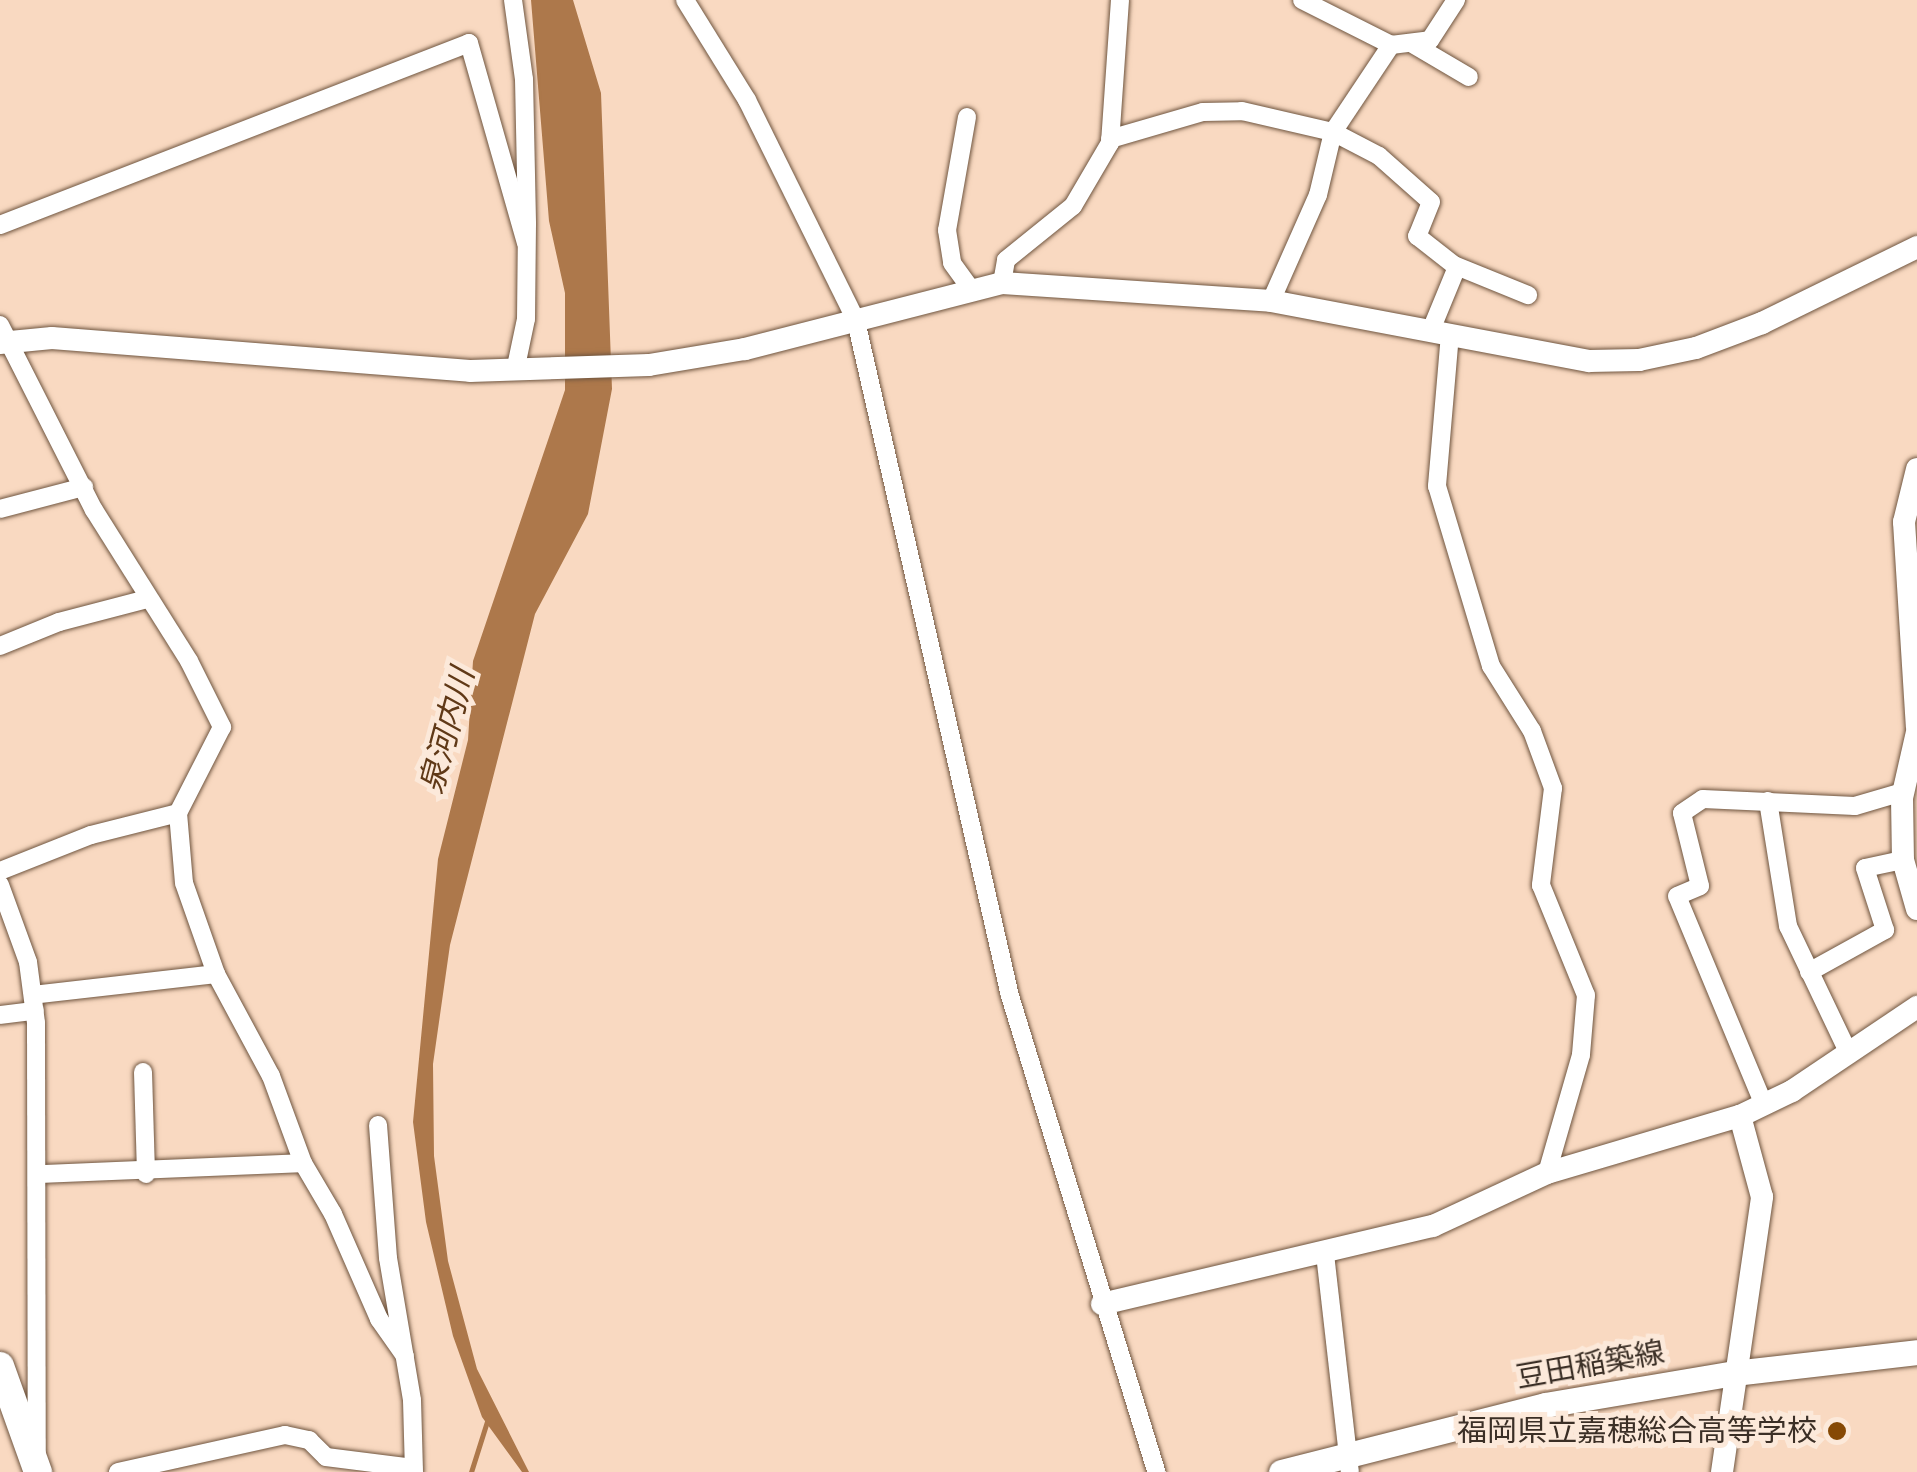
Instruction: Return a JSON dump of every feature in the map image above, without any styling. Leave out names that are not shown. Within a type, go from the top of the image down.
[{"type":"main road","name":"豆田稲築線","points":[[1281,1472],[1348,1462],[1544,1405],[1734,1373],[1917,1352]]},
{"type":"main road","points":[[0,1366],[37,1468]]},
{"type":"street","points":[[513,0],[524,78],[526,244],[526,319],[515,371]]},
{"type":"street","points":[[685,0],[748,100],[856,321],[1010,996],[1156,1472]]},
{"type":"street","points":[[1002,283],[1006,260],[1073,206],[1110,138],[1120,0]]},
{"type":"street","points":[[1302,0],[1469,77]]},
{"type":"street","points":[[1272,301],[1318,195],[1333,132],[1401,44],[1430,40],[1456,0]]},
{"type":"street","points":[[0,225],[469,43],[526,244]]},
{"type":"street","points":[[1110,138],[1204,112],[1242,111],[1333,132],[1379,156],[1431,202],[1417,236],[1458,267],[1528,295]]},
{"type":"street","points":[[967,117],[946,230],[952,263],[968,286]]},
{"type":"street","points":[[405,1356],[379,1319],[334,1214],[302,1163],[271,1076],[216,974],[184,883],[178,813],[222,727],[189,661],[146,599],[2,337],[515,371],[639,365],[745,349],[856,321],[968,286],[1002,283],[1272,301],[1589,361],[1639,360],[1696,348],[1762,323],[1917,247]]},
{"type":"street","points":[[1458,267],[1441,332],[1437,486],[1491,666],[1532,731],[1553,788],[1541,884],[1586,995],[1580,1055],[1547,1173]]},
{"type":"street","points":[[1917,469],[1904,522],[1917,729],[1904,792],[1903,860],[1917,909]]},
{"type":"street","points":[[0,509],[84,487]]},
{"type":"street","points":[[0,646],[59,622],[146,599]]},
{"type":"street","points":[[1764,1105],[1677,896],[1700,886],[1682,813],[1703,799],[1855,806],[1904,792]]},
{"type":"street","points":[[1768,801],[1788,926],[1849,1054]]},
{"type":"street","points":[[0,871],[105,831],[178,813]]},
{"type":"street","points":[[1809,972],[1885,930],[1865,868],[1903,860]]},
{"type":"street","points":[[0,884],[34,1003],[42,1174],[37,1468]]},
{"type":"street","points":[[0,1014],[34,1003],[216,974]]},
{"type":"street","points":[[1102,1304],[1433,1226],[1547,1173],[1740,1116],[1849,1054],[1917,1007]]},
{"type":"street","points":[[143,1072],[146,1174]]},
{"type":"street","points":[[1722,1472],[1762,1197],[1740,1116]]},
{"type":"street","points":[[118,1472],[285,1435],[309,1440],[326,1457],[413,1470],[405,1356],[388,1258],[378,1125]]},
{"type":"street","points":[[42,1174],[146,1174],[302,1163]]},
{"type":"street","points":[[1325,1254],[1348,1462]]},
{"type":"shaded area","points":[[531,0],[573,0],[601,93],[612,389],[588,514],[535,614],[450,945],[433,1064],[434,1156],[448,1261],[477,1369],[529,1472],[522,1472],[482,1417],[453,1336],[426,1222],[413,1122],[438,859],[468,740],[473,661],[565,390],[565,293],[549,221]]},
{"type":"waterway","points":[[471,1472],[488,1418]]},
{"type":"place","name":"福岡県立嘉穂総合高等学校","points":[[1837,1431]]},
{"type":"water label","name":"泉河内川","points":[[447,731]]}]
